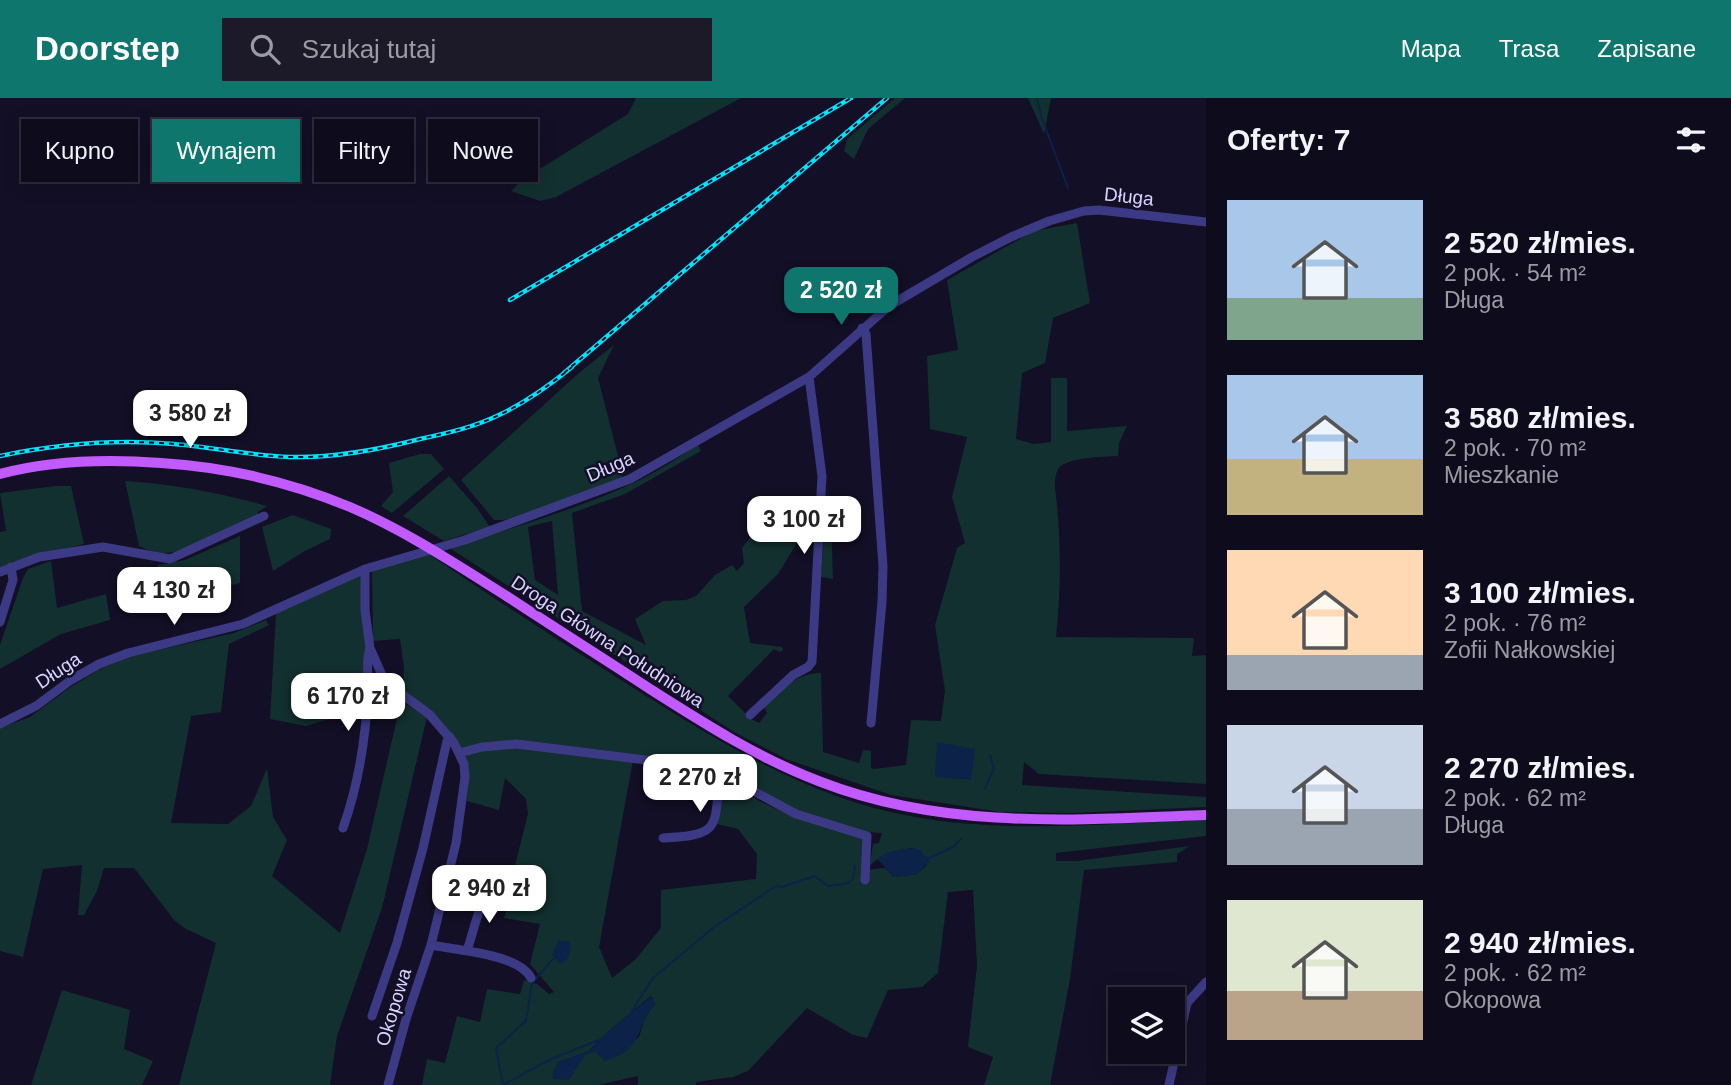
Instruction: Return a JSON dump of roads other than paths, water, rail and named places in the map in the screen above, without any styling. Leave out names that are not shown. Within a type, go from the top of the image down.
[{"type":"main road","name":"Droga Główna Południowa","points":[[0,474],[54,464],[180,464],[276,482],[317,495],[371,517],[443,556],[728,737],[785,767],[834,787],[907,808],[1009,819],[1065,820],[1206,815]]},
{"type":"street","name":"Długa","points":[[0,724],[27,711],[99,664],[128,653],[243,624],[365,569],[465,540],[630,479],[809,377],[889,306],[960,264],[1011,237],[1049,221],[1084,211],[1099,210],[1206,222]]},
{"type":"street","points":[[862,328],[866,334],[883,566],[871,723]]},
{"type":"street","points":[[750,715],[793,675],[812,662],[822,476],[809,377]]},
{"type":"street","points":[[0,572],[39,557],[103,547],[170,559],[264,516]]},
{"type":"street","points":[[0,621],[13,580],[11,567]]},
{"type":"street","name":"Okopowa","points":[[365,569],[365,610],[370,648],[385,682],[429,714],[450,737],[464,764],[464,792],[456,843],[431,945],[406,1019],[388,1085]]},
{"type":"street","name":"Okopowa","points":[[343,828],[359,761],[368,691],[367,655],[370,648]]},
{"type":"street","name":"Okopowa","points":[[372,1016],[411,894],[450,737]]},
{"type":"street","points":[[459,753],[482,747],[517,744],[694,766],[719,774],[796,814],[867,836],[865,880]]},
{"type":"street","points":[[663,838],[699,835],[707,831],[714,820],[719,774]]},
{"type":"street","points":[[467,951],[487,884],[501,884]]},
{"type":"street","points":[[431,945],[516,963],[529,973],[531,978]]},
{"type":"street","points":[[1169,1085],[1187,1003],[1206,982]]},
{"type":"water","points":[[937,742],[975,749],[971,780],[935,777]]},
{"type":"water","points":[[919,849],[930,861],[917,874],[894,877],[878,860],[889,852]]},
{"type":"water","points":[[567,940],[571,946],[568,958],[560,964],[552,955],[558,941]]},
{"type":"water","points":[[652,996],[655,1004],[627,1051],[605,1061],[596,1051],[585,1055],[569,1080],[553,1079],[558,1062],[589,1051],[611,1029]]},
{"type":"waterway","points":[[1037,98],[1068,188]]},
{"type":"waterway","points":[[985,788],[994,768],[990,755]]},
{"type":"waterway","points":[[927,859],[953,847],[961,839]]},
{"type":"waterway","points":[[629,1016],[652,979],[713,928],[776,886],[782,887],[814,876],[828,886],[849,883],[853,878],[855,866]]},
{"type":"waterway","points":[[503,1085],[496,1048],[526,1021],[532,983],[553,959]]},
{"type":"waterway","points":[[503,1085],[551,1059],[599,1040]]},
{"type":"railway","points":[[510,300],[851,98]]},
{"type":"railway","points":[[564,373],[887,98]]},
{"type":"railway","points":[[0,456],[43,448],[108,442],[174,444],[290,457],[356,452],[388,447],[481,423],[529,399],[572,367]]}]
